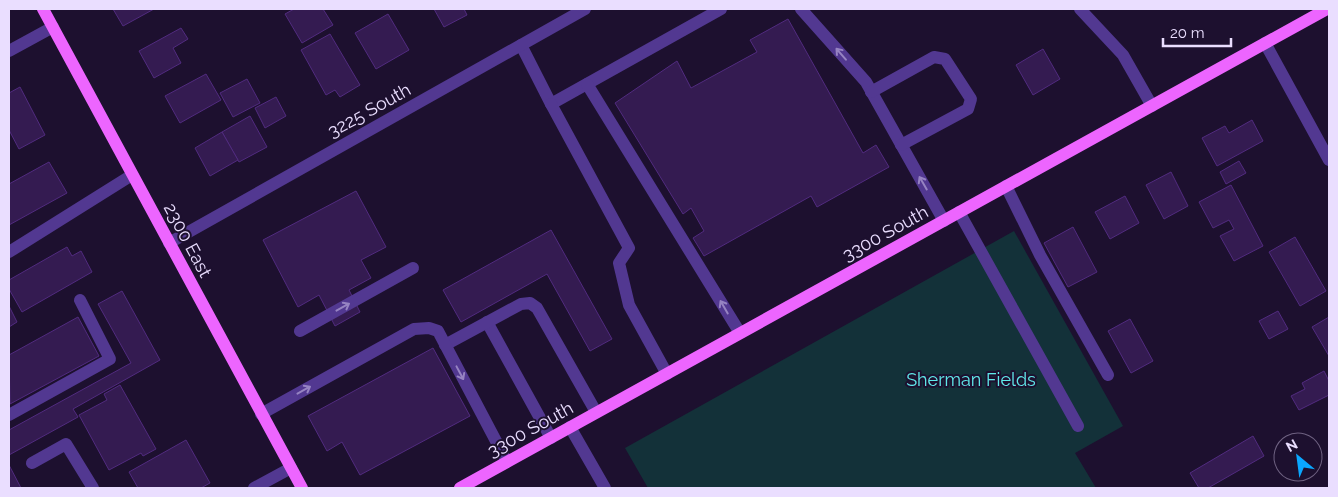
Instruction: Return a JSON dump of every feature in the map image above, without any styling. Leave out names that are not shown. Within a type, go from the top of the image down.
[{"type":"main road","name":"2300 East","points":[[43,9],[302,488]]},
{"type":"main road","name":"3300 South","points":[[460,488],[1327,9]]},
{"type":"street","name":"3225 South","points":[[169,243],[585,9]]},
{"type":"street","points":[[551,104],[721,9]]},
{"type":"street","points":[[801,9],[866,82],[944,221]]},
{"type":"street","points":[[1080,9],[1123,55],[1152,106]]},
{"type":"street","points":[[9,51],[53,27]]},
{"type":"street","points":[[1265,43],[1329,160]]},
{"type":"street","points":[[521,45],[629,248],[619,263],[629,305],[666,374]]},
{"type":"street","points":[[871,92],[934,57],[945,59],[971,99],[968,109],[901,145]]},
{"type":"street","points":[[587,84],[740,334]]},
{"type":"street","points":[[9,252],[132,175]]},
{"type":"street","points":[[1006,186],[1040,255],[1108,375]]},
{"type":"street","points":[[959,212],[1078,426]]},
{"type":"street","points":[[300,331],[413,268]]},
{"type":"street","points":[[9,415],[110,359],[80,300]]},
{"type":"street","points":[[445,345],[521,304],[530,303],[537,308],[596,412]]},
{"type":"street","points":[[487,322],[551,438]]},
{"type":"street","points":[[261,414],[414,329],[429,328],[438,331],[507,462]]},
{"type":"street","points":[[570,427],[605,488]]},
{"type":"street","points":[[32,463],[66,444],[93,488]]},
{"type":"street","points":[[254,488],[291,468]]},
{"type":"green space","name":"Sherman Fields","points":[[1014,231],[1123,426],[1075,453],[1096,488],[648,488],[625,448]]},
{"type":"building","points":[[113,9],[154,9],[123,26]]},
{"type":"building","points":[[294,9],[323,9],[333,25],[302,43],[285,14]]},
{"type":"building","points":[[434,9],[464,9],[467,15],[444,27]]},
{"type":"building","points":[[388,14],[409,50],[376,69],[355,33]]},
{"type":"building","points":[[788,19],[863,153],[876,145],[889,167],[817,207],[811,196],[704,256],[693,238],[704,231],[691,208],[683,214],[615,103],[677,61],[691,88],[757,52],[750,40]]},
{"type":"building","points":[[181,28],[188,39],[173,48],[181,63],[154,78],[139,51]]},
{"type":"building","points":[[330,34],[360,85],[340,97],[335,90],[326,95],[301,50]]},
{"type":"building","points":[[1043,49],[1060,79],[1033,95],[1016,65]]},
{"type":"building","points":[[206,74],[221,100],[180,123],[165,96]]},
{"type":"building","points":[[247,79],[260,103],[233,117],[220,93]]},
{"type":"building","points":[[20,87],[45,135],[19,149],[9,130],[9,93]]},
{"type":"building","points":[[276,97],[286,116],[265,128],[255,108]]},
{"type":"building","points":[[250,116],[267,147],[239,162],[222,132]]},
{"type":"building","points":[[1252,120],[1263,141],[1217,166],[1202,138],[1225,126],[1229,133]]},
{"type":"building","points":[[222,132],[238,160],[210,176],[195,148]]},
{"type":"building","points":[[1239,161],[1246,173],[1226,184],[1220,172]]},
{"type":"building","points":[[49,162],[67,193],[9,225],[9,184]]},
{"type":"building","points":[[1171,172],[1188,206],[1164,219],[1146,185]]},
{"type":"building","points":[[1231,185],[1263,246],[1234,261],[1220,236],[1234,229],[1229,220],[1213,228],[1199,202]]},
{"type":"building","points":[[356,191],[386,247],[361,260],[371,278],[349,290],[360,312],[335,326],[319,295],[298,307],[263,240]]},
{"type":"building","points":[[1125,196],[1139,223],[1110,239],[1095,212]]},
{"type":"building","points":[[1073,227],[1097,272],[1068,287],[1044,243]]},
{"type":"building","points":[[551,230],[612,339],[590,351],[547,274],[461,322],[443,290]]},
{"type":"building","points":[[1295,237],[1326,291],[1300,306],[1269,252]]},
{"type":"building","points":[[67,247],[72,256],[81,251],[92,272],[22,312],[9,289],[9,280]]},
{"type":"building","points":[[122,291],[160,360],[73,409],[78,417],[9,455],[9,430],[131,363],[98,304]]},
{"type":"building","points":[[9,306],[17,322],[9,327]]},
{"type":"building","points":[[1278,311],[1288,329],[1269,339],[1259,321]]},
{"type":"building","points":[[78,317],[99,356],[10,404],[9,355]]},
{"type":"building","points":[[1329,317],[1329,356],[1312,327]]},
{"type":"building","points":[[1130,319],[1153,361],[1131,373],[1108,331]]},
{"type":"building","points":[[433,348],[470,416],[360,475],[342,442],[327,451],[308,416]]},
{"type":"building","points":[[1324,371],[1329,381],[1329,395],[1299,410],[1291,396],[1305,389],[1302,383]]},
{"type":"building","points":[[120,385],[156,449],[143,456],[141,453],[109,470],[79,415],[107,400],[104,394]]},
{"type":"building","points":[[1253,436],[1264,456],[1208,488],[1199,488],[1190,473]]},
{"type":"building","points":[[186,440],[210,483],[201,488],[138,488],[129,472]]},
{"type":"building","points":[[9,465],[21,488],[9,488]]}]
